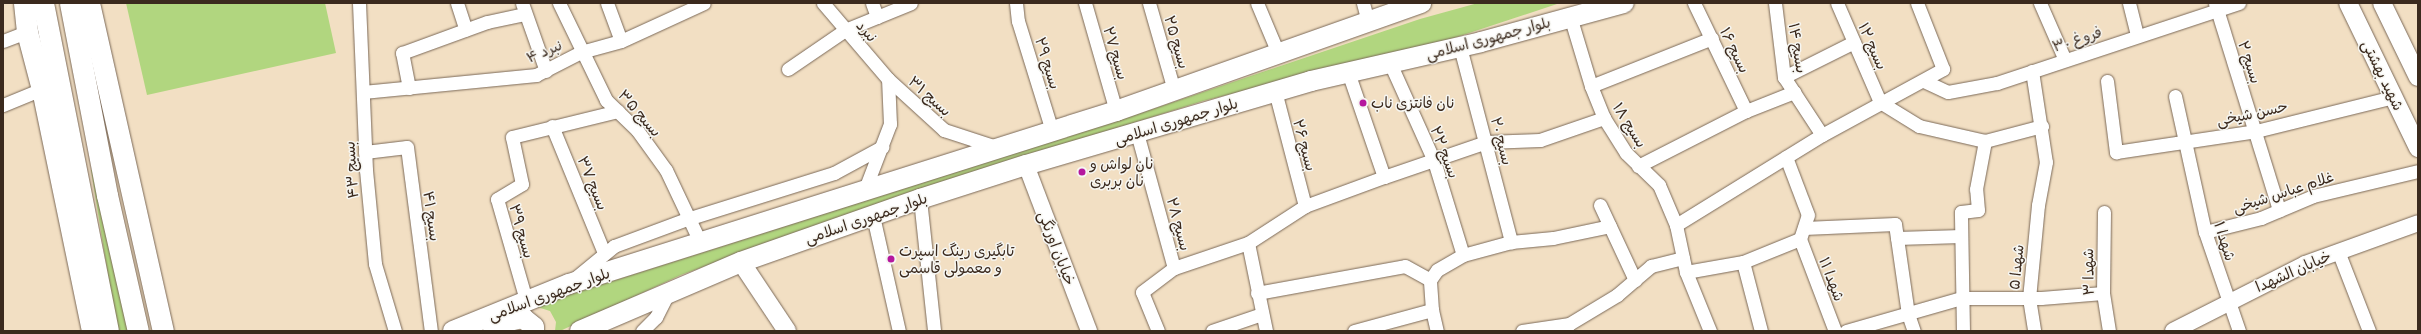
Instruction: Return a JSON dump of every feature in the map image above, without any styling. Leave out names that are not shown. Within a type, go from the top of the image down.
[{"type":"highway","points":[[24,3],[27,32],[42,89],[92,331]]},
{"type":"highway","points":[[43,3],[108,331]]},
{"type":"highway","points":[[70,3],[107,195],[138,331]]},
{"type":"highway","points":[[89,3],[163,331]]},
{"type":"main road","name":"بلوار جمهوری اسلامی","points":[[453,331],[526,300],[569,284],[865,189],[1116,111],[1421,3]]},
{"type":"main road","points":[[1569,17],[1602,3]]},
{"type":"main road","name":"بلوار جمهوری اسلامی","points":[[580,331],[669,291],[742,262],[920,199],[1026,165],[1348,72],[1460,47],[1624,3]]},
{"type":"main road","name":"شهید بهشتی","points":[[2348,3],[2418,148]]},
{"type":"main road","name":"شهید بهشتی","points":[[2382,3],[2418,77]]},
{"type":"main road","points":[[742,262],[787,331]]},
{"type":"main road","points":[[467,331],[523,318],[534,327],[534,331]]},
{"type":"street","name":"بسیج ۴۳","points":[[359,3],[365,152],[375,264],[395,331]]},
{"type":"street","points":[[457,3],[466,30]]},
{"type":"street","name":"بسیج ۳۵","points":[[559,3],[581,52],[606,100],[637,130],[666,170],[687,219],[700,242]]},
{"type":"street","points":[[607,3],[621,41]]},
{"type":"street","name":"نبرد ۴","points":[[363,92],[536,75],[581,52],[621,41],[704,3]]},
{"type":"street","name":"نبرد","points":[[823,3],[888,79]]},
{"type":"street","points":[[872,3],[877,17]]},
{"type":"street","points":[[788,69],[845,30],[911,3]]},
{"type":"street","name":"بسیج ۲۹","points":[[1016,3],[1018,21],[1052,131]]},
{"type":"street","name":"بسیج ۲۷","points":[[1085,3],[1116,111]]},
{"type":"street","name":"بسیج ۲۵","points":[[1149,3],[1174,90]]},
{"type":"street","points":[[1257,3],[1278,53]]},
{"type":"street","points":[[1363,3],[1368,22]]},
{"type":"street","name":"بسیج ۱۶","points":[[1694,3],[1746,110]]},
{"type":"street","name":"بسیج ۱۴","points":[[1775,3],[1784,77],[1822,135]]},
{"type":"street","name":"بسیج ۱۲","points":[[1837,3],[1880,102]]},
{"type":"street","points":[[2040,3],[2065,60]]},
{"type":"street","points":[[2129,3],[2137,36]]},
{"type":"street","name":"فروغ ۳۰","points":[[1924,81],[1948,92],[1997,83],[2137,36],[2216,6],[2239,3]]},
{"type":"street","points":[[1676,225],[1822,135],[1880,102],[1924,81],[1943,69],[1920,4]]},
{"type":"street","name":"بسیج ۲","points":[[2216,6],[2256,131],[2279,210]]},
{"type":"street","points":[[409,88],[402,53],[523,9],[546,71]]},
{"type":"street","name":"بسیج ۱۸","points":[[1569,17],[1591,86],[1604,118],[1626,153],[1659,185],[1676,225],[1686,272],[1710,331]]},
{"type":"street","points":[[3,41],[27,32]]},
{"type":"street","points":[[1591,86],[1712,38]]},
{"type":"street","points":[[1784,77],[1854,42]]},
{"type":"street","name":"بسیج ۲۰","points":[[1460,47],[1511,242]]},
{"type":"street","name":"بسیج ۲۲","points":[[1390,63],[1434,161],[1463,255]]},
{"type":"street","name":"شهدا ۵","points":[[2032,71],[2042,126],[2046,162],[2038,205],[2028,298],[2034,331]]},
{"type":"street","points":[[1348,72],[1384,177]]},
{"type":"street","points":[[865,189],[890,124],[888,79]]},
{"type":"street","name":"بسیج ۳۱","points":[[888,79],[944,130],[999,148]]},
{"type":"street","name":"حسن شیخی","points":[[2107,81],[2116,152],[2256,131],[2393,97]]},
{"type":"street","points":[[3,105],[42,89]]},
{"type":"street","name":"بسیج ۲۶","points":[[1275,92],[1305,206]]},
{"type":"street","points":[[1638,166],[1746,110],[1794,92]]},
{"type":"street","name":"شهدا ۱","points":[[2175,96],[2205,232],[2239,331]]},
{"type":"street","points":[[1880,102],[1919,126],[1985,141],[2042,126]]},
{"type":"street","points":[[552,126],[618,111]]},
{"type":"street","points":[[1174,268],[1248,243],[1305,206],[1384,177],[1486,142],[1540,140],[1604,118]]},
{"type":"street","name":"بسیج ۳۹","points":[[526,300],[497,200],[522,184],[512,137],[552,126]]},
{"type":"street","name":"بسیج ۳۷","points":[[552,126],[604,253]]},
{"type":"street","name":"بسیج ۲۸","points":[[1137,133],[1174,268],[1142,292],[1158,331]]},
{"type":"street","points":[[1963,331],[1961,298],[1961,212],[1978,210],[1976,189],[1985,141]]},
{"type":"street","name":"بسیج ۴۱","points":[[365,152],[407,147],[431,331]]},
{"type":"street","points":[[569,284],[614,246],[687,219],[834,173],[882,147]]},
{"type":"street","points":[[1786,157],[1808,215],[1802,234]]},
{"type":"street","name":"خیابان اورنگی","points":[[1026,165],[1089,331]]},
{"type":"street","name":"غلام عباس شیخی","points":[[2205,232],[2261,218],[2313,196],[2418,170]]},
{"type":"street","points":[[920,199],[934,331]]},
{"type":"street","points":[[1600,205],[1635,280]]},
{"type":"street","name":"شهدا ۳","points":[[2104,212],[2103,293],[2109,331]]},
{"type":"street","points":[[872,216],[899,331]]},
{"type":"street","name":"خیابان الشهدا","points":[[2173,331],[2305,264],[2418,223]]},
{"type":"street","points":[[1686,272],[1743,262],[1802,234],[1895,224],[1908,314],[1914,331]]},
{"type":"street","points":[[1438,331],[1432,310],[1430,280],[1436,270],[1463,255],[1511,242],[1553,238],[1610,226]]},
{"type":"street","name":"شهدا ۱۱","points":[[1802,234],[1835,331]]},
{"type":"street","points":[[1897,238],[1962,236]]},
{"type":"street","points":[[1248,243],[1257,293],[1266,331]]},
{"type":"street","points":[[2338,251],[2369,331]]},
{"type":"street","points":[[1522,331],[1570,328],[1617,295],[1651,266],[1683,258]]},
{"type":"street","points":[[1743,262],[1761,331]]},
{"type":"street","points":[[1257,293],[1405,266],[1430,280]]},
{"type":"street","points":[[642,331],[656,317],[669,291]]},
{"type":"street","points":[[1846,331],[1961,298],[2028,298],[2103,293]]},
{"type":"street","points":[[1354,331],[1375,328],[1432,310]]},
{"type":"street","points":[[1212,331],[1262,314]]},
{"type":"green space","points":[[126,3],[325,3],[336,53],[147,95]]},
{"type":"green space","points":[[1478,3],[1560,3],[1448,40],[1203,101],[1010,162],[801,231],[681,275],[560,331],[555,331],[556,322],[550,311],[534,306],[1138,114],[1420,19]]},
{"type":"green space","points":[[105,169],[140,331],[117,331],[91,170]]},
{"type":"place","name":"نان فانتزی ناب","points":[[1363,103]]},
{"type":"place","name":"نان لواش و نان بربری","points":[[1082,172]]},
{"type":"place","name":"تابگیری رینگ اسپرت و معمولی قاسمی","points":[[891,259]]}]
